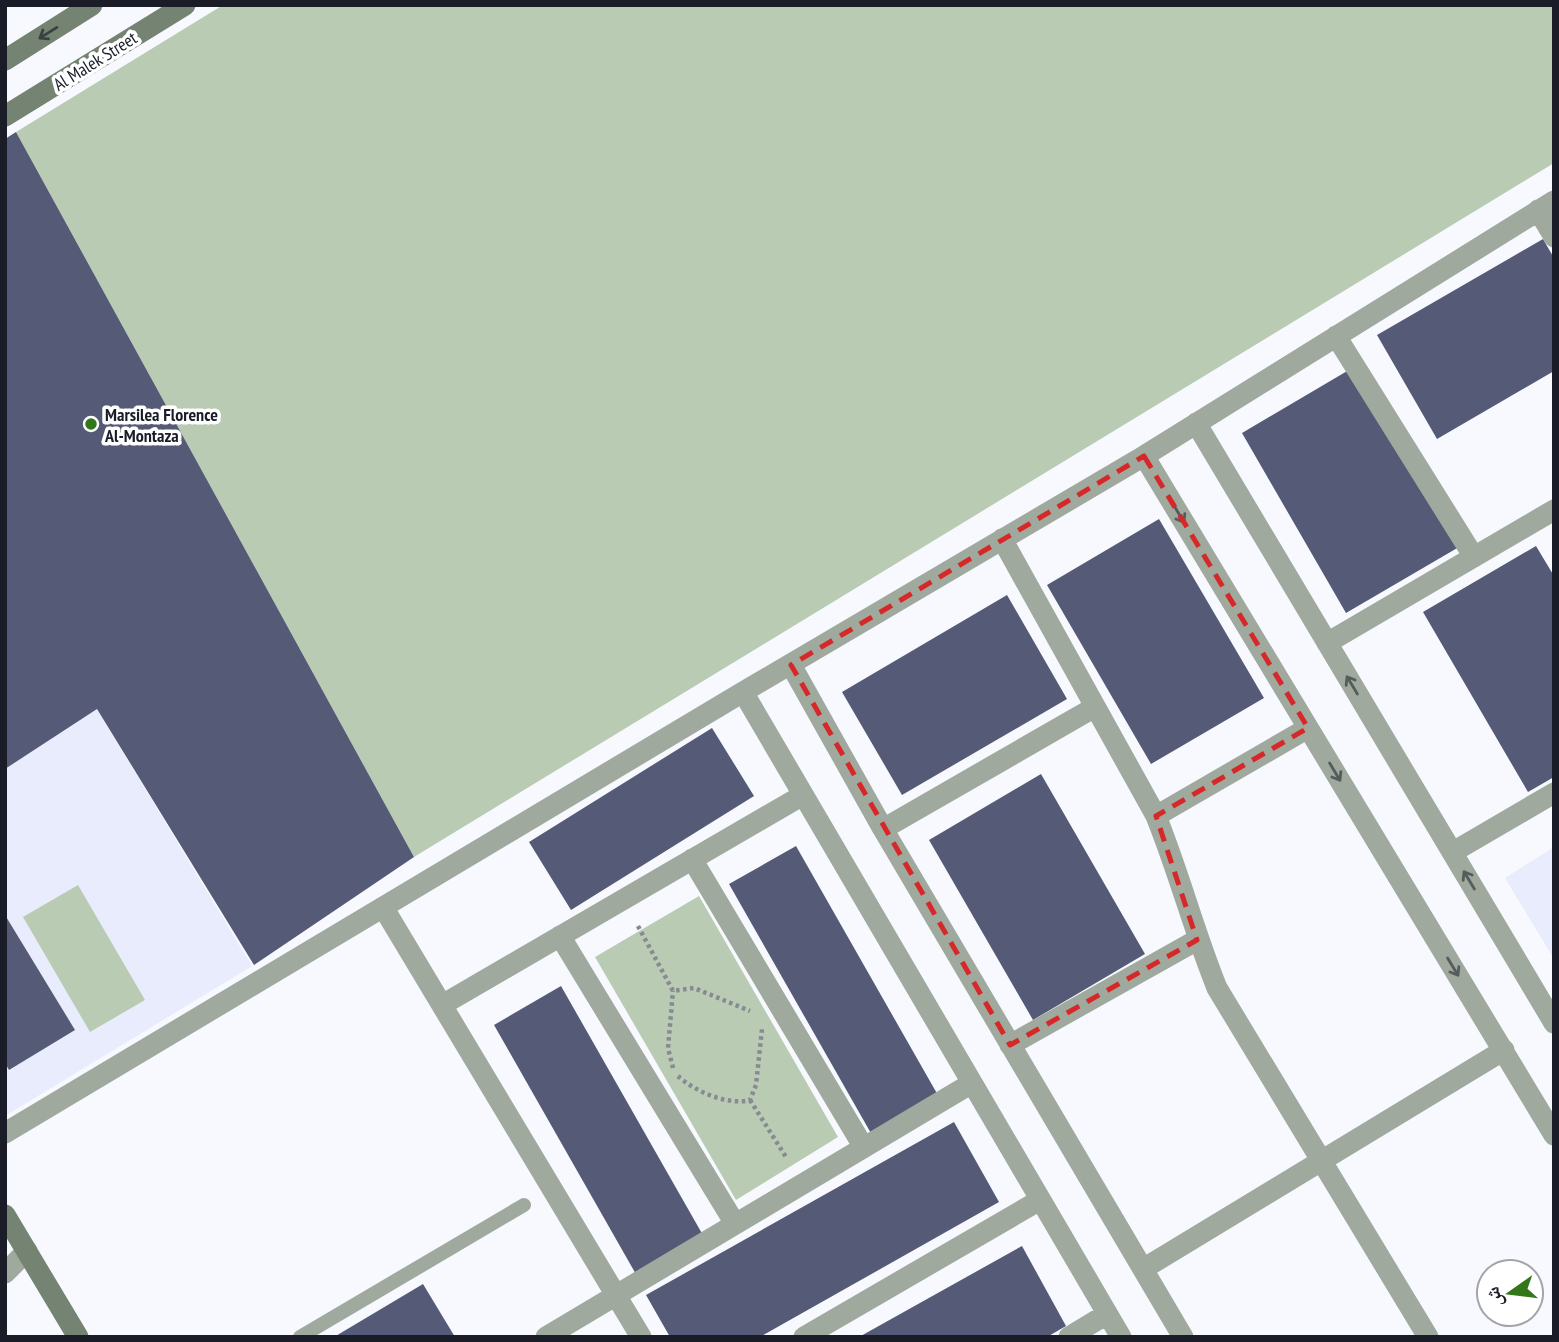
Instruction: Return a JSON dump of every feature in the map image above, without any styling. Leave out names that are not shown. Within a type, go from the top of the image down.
[{"type":"street","points":[[5,60],[92,5]]},
{"type":"street","name":"Al Malek Street","points":[[5,116],[185,5]]},
{"type":"street","points":[[5,1133],[1144,456],[1546,205],[1554,237]]},
{"type":"street","points":[[1336,335],[1474,556]]},
{"type":"street","points":[[1196,423],[1554,1023]]},
{"type":"street","points":[[1144,456],[1554,1135]]},
{"type":"street","points":[[1327,643],[1554,510]]},
{"type":"street","points":[[1002,539],[1156,816],[1217,988],[1428,1337]]},
{"type":"street","points":[[791,665],[883,830],[1184,1337]]},
{"type":"street","points":[[743,692],[1121,1337]]},
{"type":"street","points":[[883,830],[1095,707]]},
{"type":"street","points":[[1156,816],[1308,728]]},
{"type":"street","points":[[1452,852],[1554,793]]},
{"type":"street","points":[[442,1005],[803,795]]},
{"type":"street","points":[[692,859],[863,1146]]},
{"type":"street","points":[[383,907],[641,1337]]},
{"type":"street","points":[[560,936],[734,1222]]},
{"type":"street","points":[[1010,1045],[1198,940]]},
{"type":"street","points":[[1143,1269],[1504,1051]]},
{"type":"street","points":[[546,1337],[734,1222],[972,1083]]},
{"type":"street","points":[[804,1337],[1040,1200]]},
{"type":"street","points":[[5,1215],[78,1337]]},
{"type":"street","points":[[5,1273],[27,1251]]},
{"type":"street","points":[[1069,1337],[1107,1314]]},
{"type":"lane","points":[[300,1337],[524,1205]]},
{"type":"path","points":[[638,926],[673,991],[668,1048],[673,1068],[679,1078],[692,1087],[723,1099],[742,1102],[750,1100]]},
{"type":"path","points":[[673,991],[684,988],[704,990],[756,1015]]},
{"type":"path","points":[[750,1100],[756,1085],[761,1023]]},
{"type":"path","points":[[750,1100],[786,1157]]},
{"type":"highlighted area","points":[[1144,456],[1308,728],[1156,816],[1197,940],[1010,1045],[791,665]]},
{"type":"shaded area","points":[[97,709],[252,966],[5,1116],[5,769]]},
{"type":"shaded area","points":[[1554,847],[1554,959],[1505,878]]},
{"type":"green space","points":[[223,5],[1554,5],[1554,163],[414,857],[16,132]]},
{"type":"green space","points":[[78,885],[145,1000],[90,1032],[23,917]]},
{"type":"green space","points":[[699,896],[838,1137],[736,1200],[595,957]]},
{"type":"building","name":"Marsilea Florence Al-Montaza","points":[[16,132],[414,857],[254,965],[97,709],[5,769],[5,139]]},
{"type":"building","points":[[1543,239],[1554,258],[1554,371],[1437,439],[1377,335]]},
{"type":"building","points":[[1354,367],[1459,547],[1346,613],[1242,433]]},
{"type":"building","points":[[1159,519],[1264,698],[1151,764],[1047,585]]},
{"type":"building","points":[[1536,546],[1554,576],[1554,777],[1528,792],[1423,612]]},
{"type":"building","points":[[1007,595],[1067,699],[902,795],[842,692]]},
{"type":"building","points":[[712,728],[754,796],[571,910],[529,842]]},
{"type":"building","points":[[1041,774],[1145,954],[1033,1020],[929,840]]},
{"type":"building","points":[[796,846],[939,1097],[872,1135],[729,884]]},
{"type":"building","points":[[5,915],[75,1030],[9,1070],[5,1063]]},
{"type":"building","points":[[561,986],[704,1237],[637,1276],[494,1025]]},
{"type":"building","points":[[954,1122],[999,1202],[760,1337],[670,1337],[646,1295]]},
{"type":"building","points":[[1022,1246],[1066,1326],[1047,1337],[859,1337]]},
{"type":"building","points":[[423,1284],[455,1337],[334,1337]]},
{"type":"place","name":"Marsilea Florence Al-Montaza","points":[[91,424]]}]
